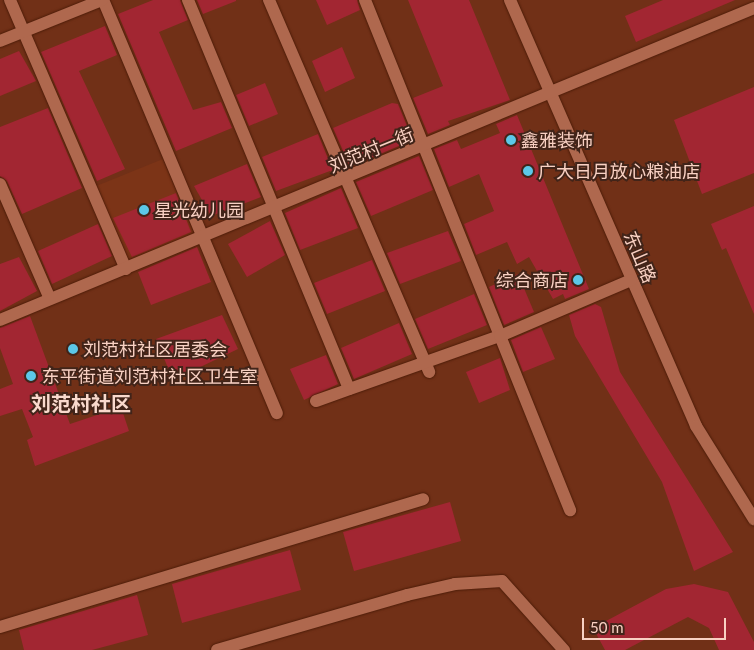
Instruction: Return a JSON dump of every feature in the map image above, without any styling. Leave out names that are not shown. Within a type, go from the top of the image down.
[{"type":"street","points":[[10,0],[22,33],[126,268]]},
{"type":"street","points":[[188,0],[349,390]]},
{"type":"street","points":[[269,0],[348,178],[427,367]]},
{"type":"street","points":[[365,0],[570,510]]},
{"type":"street","name":"东山路","points":[[510,0],[696,426],[754,519]]},
{"type":"street","points":[[0,41],[103,1],[277,413]]},
{"type":"street","name":"刘范村一街","points":[[0,320],[423,148],[551,92],[754,8]]},
{"type":"street","points":[[0,184],[50,299]]},
{"type":"street","points":[[316,401],[427,367],[631,280]]},
{"type":"street","points":[[0,627],[423,499]]},
{"type":"street","points":[[218,650],[407,595],[455,584],[502,581],[564,650]]},
{"type":"shaded area","name":"星光幼儿园","points":[[163,159],[194,234],[128,260],[94,187]]},
{"type":"building","points":[[153,0],[180,0],[188,20],[159,32],[193,110],[221,102],[232,128],[176,151],[118,14]]},
{"type":"building","points":[[197,0],[236,0],[236,1],[203,14]]},
{"type":"building","points":[[316,0],[357,0],[360,10],[327,25]]},
{"type":"building","points":[[408,0],[469,0],[510,100],[448,121],[450,125],[428,134],[413,98],[443,86]]},
{"type":"building","points":[[663,0],[735,0],[636,42],[625,16]]},
{"type":"building","points":[[105,26],[117,55],[79,71],[125,169],[97,181],[41,52]]},
{"type":"building","points":[[342,47],[355,78],[325,92],[312,61]]},
{"type":"building","points":[[19,51],[36,81],[0,96],[0,59]]},
{"type":"building","points":[[265,83],[278,114],[249,126],[236,95]]},
{"type":"building","points":[[754,87],[754,173],[702,194],[674,120]]},
{"type":"building","points":[[392,103],[398,104],[413,140],[350,167],[333,128]]},
{"type":"building","points":[[48,108],[82,188],[22,214],[7,181],[0,176],[0,127]]},
{"type":"building","points":[[517,115],[589,289],[565,299],[563,294],[553,299],[529,257],[517,264],[507,242],[476,255],[464,224],[494,211],[479,174],[449,187],[434,149],[457,140],[461,149],[500,133],[496,124]]},
{"type":"building","points":[[318,134],[334,173],[330,171],[276,191],[262,157]]},
{"type":"building","points":[[419,156],[433,190],[371,216],[356,182]]},
{"type":"building","points":[[247,164],[261,197],[211,216],[194,186]]},
{"type":"building","points":[[341,188],[358,228],[300,250],[285,213]]},
{"type":"building","points":[[176,193],[191,232],[132,257],[113,218]]},
{"type":"building","points":[[754,206],[754,314],[726,248],[722,250],[711,224]]},
{"type":"building","points":[[270,221],[285,255],[247,277],[228,244]]},
{"type":"building","points":[[98,224],[112,256],[52,284],[38,251]]},
{"type":"building","points":[[448,231],[461,261],[400,284],[387,253]]},
{"type":"building","points":[[197,247],[211,282],[151,305],[138,272]]},
{"type":"building","points":[[19,257],[37,291],[0,311],[0,264]]},
{"type":"building","points":[[372,260],[385,291],[327,314],[314,283]]},
{"type":"building","points":[[518,274],[534,312],[504,325],[489,287]]},
{"type":"building","points":[[474,294],[487,325],[428,349],[415,319]]},
{"type":"building","points":[[595,304],[601,307],[620,372],[733,552],[694,571],[662,482],[575,336],[569,315]]},
{"type":"building","points":[[222,315],[238,349],[173,380],[156,339]]},
{"type":"building","points":[[30,316],[70,424],[121,407],[129,431],[35,466],[27,440],[33,437],[22,409],[0,416],[0,389],[13,384],[0,348],[0,328]]},
{"type":"building","points":[[399,323],[412,354],[354,379],[341,348]]},
{"type":"building","points":[[541,327],[555,359],[523,372],[511,340]]},
{"type":"building","points":[[326,355],[338,384],[304,400],[290,369]]},
{"type":"building","points":[[500,358],[510,390],[479,403],[466,372]]},
{"type":"building","points":[[450,502],[461,541],[354,571],[343,532]]},
{"type":"building","points":[[290,550],[301,590],[182,623],[172,584]]},
{"type":"building","points":[[694,584],[728,592],[754,642],[754,650],[719,650],[709,628],[688,617],[625,650],[605,650],[593,628],[666,589]]},
{"type":"building","points":[[137,595],[148,635],[92,650],[24,650],[19,630]]},
{"type":"place","name":"鑫雅装饰","points":[[511,140]]},
{"type":"place","name":"广大日月放心粮油店","points":[[528,171]]},
{"type":"place","name":"星光幼儿园","points":[[144,210]]},
{"type":"place","name":"综合商店","points":[[578,280]]},
{"type":"place","name":"刘范村社区居委会","points":[[73,349]]},
{"type":"place","name":"东平街道刘范村社区卫生室","points":[[31,376]]},
{"type":"district","name":"刘范村社区","points":[[81,403]]}]
